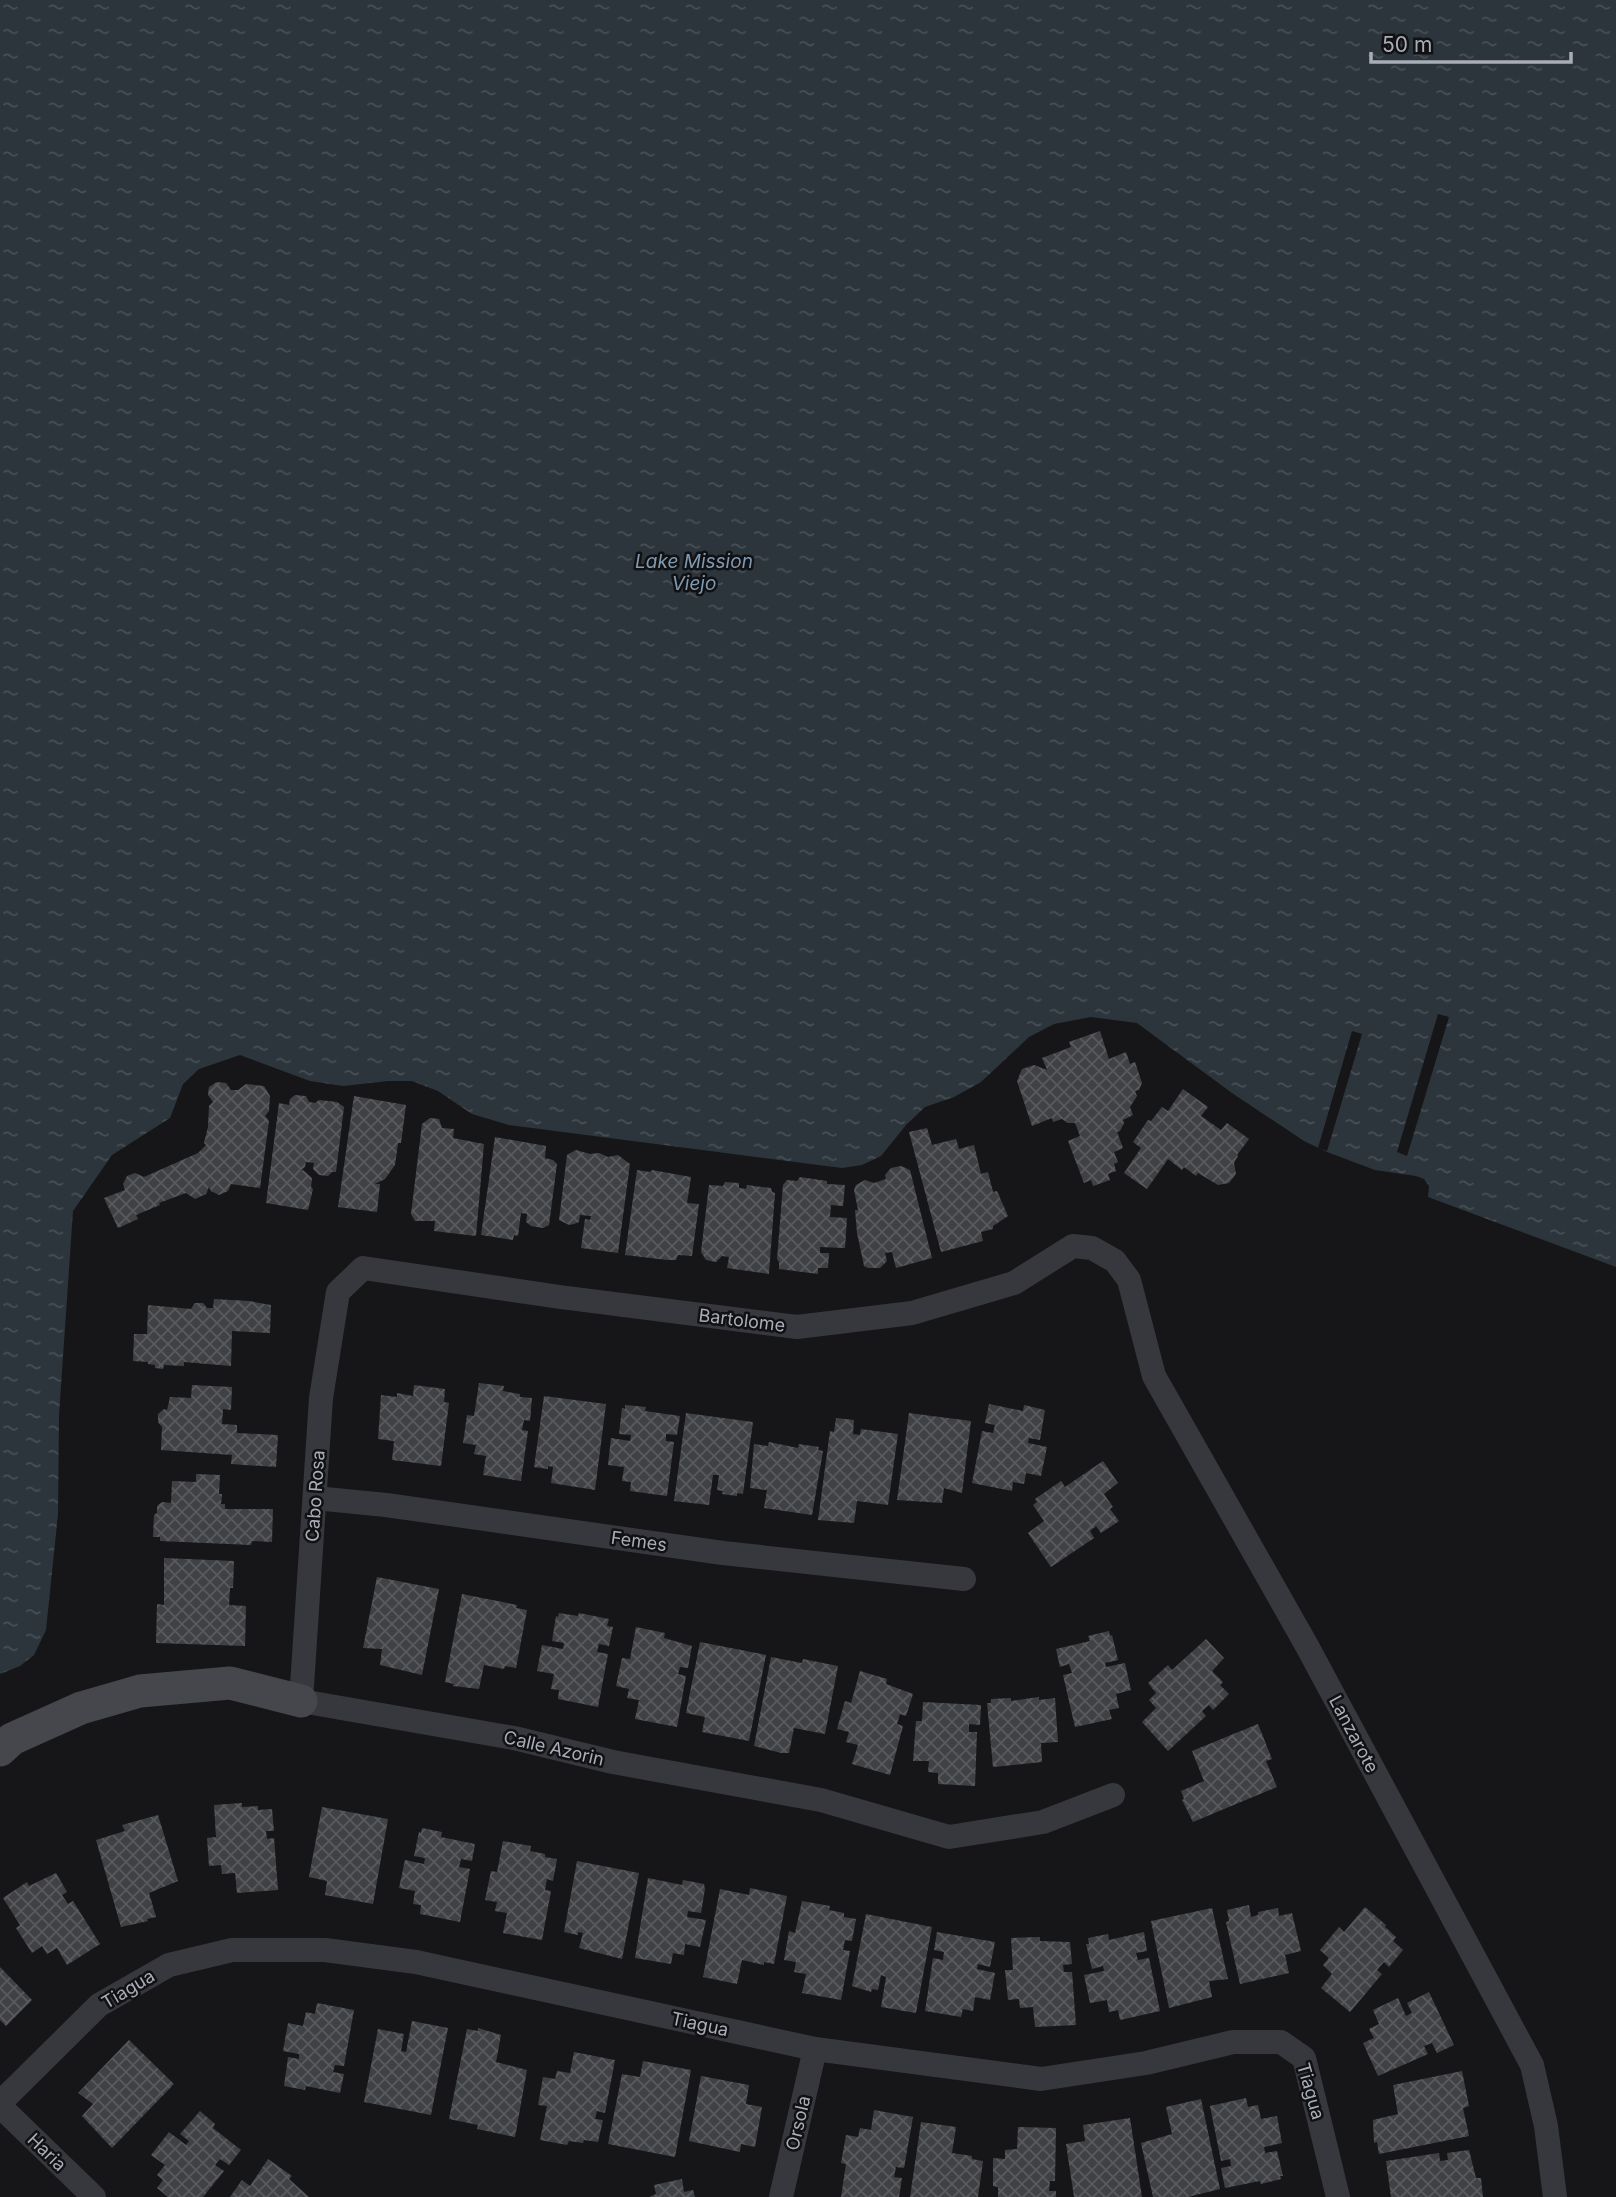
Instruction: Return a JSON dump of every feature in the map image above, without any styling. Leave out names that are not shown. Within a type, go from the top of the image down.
[{"type":"street","name":"Bartolome","points":[[338,1292],[363,1268],[547,1296],[797,1327],[925,1310],[1014,1283],[1073,1246],[1092,1248],[1115,1261],[1129,1280]]},
{"type":"street","name":"Lanzarote","points":[[1129,1280],[1154,1376],[1314,1658],[1532,2065],[1546,2126],[1555,2197]]},
{"type":"street","name":"Cabo Rosa","points":[[302,1701],[321,1398],[338,1292]]},
{"type":"street","name":"Femes","points":[[315,1498],[387,1505],[723,1553],[964,1578]]},
{"type":"street","name":"Calle Azorin","points":[[0,1750],[12,1739],[81,1708],[140,1691],[230,1683],[302,1701],[514,1738],[613,1762],[821,1800],[949,1837],[1043,1822],[1112,1795]]},
{"type":"street","name":"Tiagua","points":[[0,2105],[99,2005],[169,1965],[232,1950],[325,1950],[416,1962],[815,2049],[1041,2079],[1146,2063],[1233,2042],[1281,2042],[1304,2058],[1338,2197]]},
{"type":"street","name":"Orsola","points":[[781,2197],[815,2049]]},
{"type":"street","name":"Haria","points":[[0,2105],[94,2197]]},
{"type":"water","name":"Lake Mission Viejo","points":[[0,0],[1616,0],[1616,1267],[1428,1197],[1429,1186],[1424,1179],[1375,1170],[1304,1141],[1232,1093],[1137,1023],[1091,1017],[1054,1024],[1029,1037],[981,1082],[954,1097],[925,1107],[906,1125],[881,1156],[862,1165],[842,1168],[509,1125],[472,1114],[438,1091],[412,1081],[343,1086],[310,1081],[240,1055],[199,1069],[183,1084],[170,1118],[112,1155],[73,1211],[59,1415],[58,1514],[46,1630],[34,1655],[20,1666],[0,1674]]},
{"type":"pier","points":[[1438,1014],[1449,1017],[1407,1156],[1397,1152]]},
{"type":"pier","points":[[1352,1031],[1362,1034],[1327,1151],[1318,1148]]},
{"type":"building","points":[[1100,1031],[1109,1059],[1126,1052],[1130,1064],[1135,1062],[1142,1083],[1139,1090],[1135,1091],[1137,1096],[1130,1107],[1133,1115],[1123,1120],[1120,1131],[1117,1132],[1123,1148],[1114,1152],[1118,1162],[1114,1164],[1116,1171],[1108,1174],[1110,1180],[1093,1186],[1091,1180],[1084,1183],[1068,1141],[1080,1136],[1075,1123],[1062,1119],[1053,1122],[1052,1118],[1032,1126],[1017,1081],[1022,1069],[1034,1065],[1047,1070],[1042,1058],[1071,1047],[1069,1042]]},
{"type":"building","points":[[217,1082],[226,1083],[231,1090],[238,1090],[246,1084],[264,1086],[270,1096],[269,1111],[265,1116],[269,1121],[260,1188],[231,1184],[228,1191],[219,1195],[209,1187],[206,1194],[195,1199],[186,1193],[159,1203],[160,1205],[136,1215],[138,1219],[118,1228],[104,1198],[125,1190],[123,1184],[127,1176],[135,1173],[144,1177],[198,1153],[206,1145],[204,1143],[209,1106],[213,1102],[208,1095],[209,1087]]},
{"type":"building","points":[[1183,1089],[1208,1107],[1201,1116],[1221,1130],[1227,1123],[1249,1139],[1237,1155],[1234,1163],[1236,1174],[1229,1183],[1218,1185],[1198,1173],[1196,1176],[1184,1167],[1182,1170],[1168,1159],[1147,1189],[1124,1173],[1141,1148],[1133,1142],[1148,1120],[1151,1121],[1162,1107],[1168,1111]]},
{"type":"building","points":[[295,1095],[306,1096],[309,1102],[337,1102],[344,1107],[336,1172],[328,1176],[319,1175],[313,1169],[314,1163],[306,1162],[300,1171],[303,1170],[312,1178],[313,1189],[308,1210],[266,1203],[279,1103],[289,1105],[290,1099]]},
{"type":"building","points":[[354,1096],[406,1105],[395,1165],[385,1179],[375,1184],[380,1184],[377,1212],[338,1207]]},
{"type":"building","points":[[430,1118],[439,1119],[442,1128],[454,1129],[453,1138],[484,1144],[476,1236],[434,1231],[435,1221],[415,1221],[411,1214],[422,1124]]},
{"type":"building","points":[[927,1128],[932,1145],[956,1139],[959,1149],[974,1145],[981,1174],[988,1172],[993,1192],[997,1191],[1008,1216],[993,1226],[993,1229],[981,1232],[983,1241],[941,1252],[909,1132]]},
{"type":"building","points":[[495,1137],[546,1146],[545,1158],[557,1164],[549,1225],[543,1228],[531,1226],[526,1222],[527,1214],[521,1213],[518,1236],[514,1235],[513,1240],[481,1235]]},
{"type":"building","points":[[576,1150],[608,1157],[618,1155],[630,1164],[618,1253],[581,1248],[585,1219],[590,1220],[591,1216],[580,1215],[579,1222],[569,1225],[559,1220],[567,1155]]},
{"type":"building","points":[[901,1166],[910,1170],[932,1258],[896,1268],[892,1252],[885,1253],[887,1261],[880,1268],[868,1268],[864,1266],[857,1233],[855,1210],[858,1210],[854,1190],[856,1185],[865,1180],[874,1183],[886,1179],[885,1175],[891,1168]]},
{"type":"building","points":[[637,1170],[691,1177],[687,1203],[699,1204],[692,1256],[678,1255],[676,1260],[667,1260],[625,1255]]},
{"type":"building","points":[[800,1177],[827,1181],[827,1184],[845,1185],[843,1206],[831,1205],[830,1217],[847,1218],[845,1248],[820,1247],[820,1253],[829,1253],[828,1268],[818,1268],[818,1274],[779,1269],[777,1259],[783,1185],[787,1180],[797,1181]]},
{"type":"building","points":[[725,1182],[739,1183],[739,1188],[746,1189],[747,1185],[771,1188],[775,1193],[769,1274],[727,1268],[729,1257],[722,1256],[716,1262],[706,1260],[701,1252],[709,1185],[723,1186]]},
{"type":"building","points":[[214,1299],[271,1305],[270,1333],[232,1331],[231,1366],[184,1362],[184,1366],[164,1365],[163,1369],[155,1368],[155,1365],[148,1362],[133,1361],[134,1334],[147,1334],[148,1305],[191,1309],[195,1303],[203,1303],[207,1308],[213,1308]]},
{"type":"building","points":[[479,1383],[504,1386],[503,1391],[532,1398],[530,1421],[524,1420],[522,1430],[528,1431],[521,1481],[483,1475],[486,1456],[474,1454],[476,1445],[463,1443],[467,1415],[474,1416]]},
{"type":"building","points":[[192,1385],[232,1387],[231,1410],[223,1409],[222,1424],[237,1425],[237,1433],[278,1435],[276,1467],[231,1464],[232,1455],[161,1450],[162,1427],[158,1422],[158,1414],[164,1409],[167,1410],[170,1397],[191,1398]]},
{"type":"building","points":[[414,1385],[445,1389],[444,1402],[449,1403],[441,1466],[392,1460],[394,1441],[378,1439],[381,1395],[397,1397],[397,1393],[413,1396]]},
{"type":"building","points":[[544,1396],[606,1404],[595,1490],[551,1483],[553,1467],[534,1467]]},
{"type":"building","points":[[989,1404],[1023,1411],[1024,1405],[1045,1410],[1040,1440],[1029,1438],[1028,1443],[1047,1447],[1041,1476],[1026,1473],[1024,1484],[1013,1482],[1012,1491],[972,1483],[982,1431],[993,1433],[995,1425],[985,1423]]},
{"type":"building","points":[[625,1405],[646,1407],[645,1411],[680,1416],[677,1435],[666,1434],[666,1441],[674,1442],[667,1496],[630,1491],[631,1482],[622,1481],[624,1467],[608,1465],[611,1438],[630,1441],[631,1435],[619,1434],[622,1408],[625,1409]]},
{"type":"building","points":[[686,1413],[753,1422],[743,1494],[722,1494],[723,1491],[717,1490],[719,1475],[713,1475],[709,1505],[674,1501]]},
{"type":"building","points":[[909,1413],[971,1421],[962,1493],[944,1488],[942,1503],[897,1500]]},
{"type":"building","points":[[836,1418],[854,1420],[853,1434],[860,1435],[861,1429],[898,1434],[888,1505],[857,1501],[854,1523],[818,1520],[830,1431],[834,1432]]},
{"type":"building","points":[[769,1442],[798,1448],[799,1444],[819,1447],[818,1450],[823,1451],[812,1515],[764,1508],[767,1490],[750,1488],[754,1444],[768,1446]]},
{"type":"building","points":[[1103,1461],[1118,1483],[1104,1494],[1119,1521],[1101,1533],[1096,1526],[1090,1531],[1094,1538],[1051,1567],[1028,1533],[1044,1521],[1033,1505],[1037,1502],[1035,1499],[1061,1481],[1065,1487]]},
{"type":"building","points":[[196,1474],[220,1475],[219,1494],[222,1494],[221,1504],[225,1504],[225,1509],[273,1509],[272,1542],[252,1541],[251,1545],[160,1541],[160,1537],[153,1537],[157,1506],[162,1502],[171,1503],[172,1481],[196,1482]]},
{"type":"building","points":[[164,1558],[234,1561],[229,1605],[246,1606],[245,1646],[156,1643],[157,1604],[164,1605]]},
{"type":"building","points":[[377,1577],[439,1589],[422,1675],[380,1665],[382,1649],[363,1648]]},
{"type":"building","points":[[462,1594],[517,1605],[516,1608],[527,1610],[516,1668],[505,1666],[504,1669],[484,1665],[479,1689],[453,1686],[454,1684],[445,1682]]},
{"type":"building","points":[[559,1613],[578,1616],[579,1613],[609,1619],[607,1626],[613,1627],[609,1646],[599,1644],[597,1652],[608,1654],[598,1707],[558,1699],[559,1690],[551,1689],[554,1674],[537,1671],[542,1645],[563,1649],[564,1643],[552,1641],[556,1616],[558,1617]]},
{"type":"building","points":[[636,1627],[665,1633],[664,1638],[692,1646],[688,1668],[680,1667],[678,1674],[686,1676],[677,1727],[635,1719],[639,1700],[627,1698],[629,1689],[616,1686],[622,1658],[630,1659]]},
{"type":"building","points":[[1109,1631],[1118,1660],[1105,1663],[1106,1667],[1125,1663],[1131,1690],[1116,1694],[1119,1708],[1109,1710],[1112,1719],[1075,1727],[1063,1675],[1072,1673],[1069,1664],[1060,1667],[1056,1649],[1090,1641],[1088,1636]]},
{"type":"building","points":[[1206,1639],[1224,1658],[1212,1671],[1223,1682],[1220,1685],[1229,1694],[1213,1710],[1209,1705],[1202,1711],[1206,1716],[1168,1751],[1142,1722],[1156,1708],[1149,1700],[1156,1693],[1148,1683],[1168,1665],[1172,1670]]},
{"type":"building","points":[[700,1642],[766,1655],[749,1741],[702,1732],[705,1717],[686,1713]]},
{"type":"building","points":[[771,1657],[802,1663],[803,1659],[838,1666],[825,1734],[794,1728],[789,1753],[754,1746]]},
{"type":"building","points":[[860,1671],[887,1679],[886,1684],[913,1694],[906,1716],[900,1714],[897,1724],[903,1726],[890,1775],[852,1764],[858,1745],[846,1742],[849,1732],[837,1729],[845,1701],[851,1703]]},
{"type":"building","points":[[1039,1697],[1039,1700],[1055,1698],[1058,1742],[1041,1743],[1042,1762],[993,1767],[987,1703],[991,1703],[991,1699],[1011,1698],[1011,1701]]},
{"type":"building","points":[[923,1702],[981,1705],[980,1725],[969,1724],[969,1732],[977,1732],[975,1786],[938,1784],[938,1773],[928,1772],[929,1761],[913,1761],[916,1721],[922,1721]]},
{"type":"building","points":[[1258,1724],[1272,1759],[1266,1761],[1277,1787],[1193,1822],[1182,1800],[1181,1791],[1204,1781],[1192,1751]]},
{"type":"building","points":[[242,1803],[242,1807],[272,1809],[274,1831],[266,1831],[267,1839],[274,1838],[278,1890],[237,1893],[235,1873],[222,1874],[221,1865],[209,1866],[207,1838],[216,1837],[214,1805]]},
{"type":"building","points":[[322,1807],[388,1819],[373,1904],[325,1895],[327,1881],[309,1877]]},
{"type":"building","points":[[158,1815],[178,1881],[149,1893],[156,1917],[121,1927],[96,1840],[125,1831],[122,1825]]},
{"type":"building","points":[[422,1828],[442,1832],[441,1837],[475,1844],[472,1861],[461,1859],[459,1867],[470,1869],[460,1922],[420,1914],[421,1905],[413,1904],[415,1891],[399,1888],[405,1860],[424,1864],[425,1858],[414,1856]]},
{"type":"building","points":[[503,1841],[531,1846],[530,1851],[557,1859],[553,1881],[547,1879],[545,1890],[551,1891],[542,1940],[503,1933],[507,1913],[495,1911],[497,1902],[485,1900],[491,1871],[497,1872]]},
{"type":"building","points":[[577,1861],[639,1873],[622,1959],[579,1948],[583,1933],[578,1932],[578,1935],[564,1932]]},
{"type":"building","points":[[56,1873],[67,1892],[62,1895],[68,1904],[73,1901],[100,1944],[67,1965],[57,1948],[47,1954],[42,1946],[32,1953],[16,1928],[20,1925],[3,1898],[27,1882],[29,1886]]},
{"type":"building","points":[[648,1878],[682,1885],[683,1880],[704,1884],[701,1913],[688,1911],[687,1917],[706,1920],[700,1947],[685,1944],[684,1955],[673,1953],[671,1964],[635,1958]]},
{"type":"building","points":[[750,1888],[787,1896],[774,1964],[764,1962],[764,1965],[742,1960],[737,1984],[703,1977],[720,1889],[749,1895]]},
{"type":"building","points":[[802,1901],[830,1906],[829,1910],[856,1919],[852,1941],[845,1940],[843,1950],[850,1951],[841,2000],[802,1993],[806,1974],[794,1972],[796,1962],[784,1960],[789,1931],[795,1933]]},
{"type":"building","points":[[1249,1905],[1251,1917],[1258,1915],[1258,1912],[1278,1908],[1279,1916],[1292,1913],[1301,1951],[1285,1955],[1289,1973],[1240,1984],[1226,1922],[1229,1921],[1227,1910]]},
{"type":"building","points":[[1365,1907],[1386,1925],[1396,1937],[1393,1941],[1403,1950],[1389,1967],[1384,1962],[1377,1970],[1382,1974],[1350,2012],[1321,1988],[1332,1974],[1323,1965],[1329,1958],[1320,1950],[1339,1927],[1344,1932]]},
{"type":"building","points":[[1212,1908],[1228,1979],[1209,1981],[1212,1997],[1169,2008],[1151,1921]]},
{"type":"building","points":[[866,1914],[932,1927],[916,2013],[881,2007],[886,1977],[881,1975],[878,1990],[872,1989],[871,1992],[852,1986]]},
{"type":"building","points":[[937,1932],[995,1942],[990,1967],[978,1964],[977,1969],[995,1973],[990,2000],[975,1997],[973,2011],[963,2009],[961,2017],[925,2011],[933,1958],[943,1960],[944,1952],[934,1950]]},
{"type":"building","points":[[1144,1932],[1147,1951],[1136,1953],[1138,1960],[1149,1958],[1160,2011],[1120,2020],[1118,2010],[1109,2012],[1107,2000],[1090,2003],[1084,1975],[1104,1971],[1103,1966],[1092,1969],[1086,1944],[1089,1944],[1088,1938],[1108,1934],[1109,1940]]},
{"type":"building","points":[[1040,1937],[1040,1941],[1070,1942],[1072,1964],[1063,1965],[1064,1972],[1072,1972],[1076,2025],[1035,2027],[1033,2007],[1020,2008],[1019,1999],[1008,2000],[1005,1970],[1013,1970],[1011,1938]]},
{"type":"building","points":[[0,1967],[32,2000],[6,2026],[0,2020]]},
{"type":"building","points":[[1429,1992],[1454,2045],[1437,2053],[1432,2043],[1424,2046],[1428,2054],[1378,2076],[1363,2043],[1374,2038],[1369,2029],[1379,2024],[1373,2010],[1398,1998],[1406,2016],[1412,2013],[1407,2003]]},
{"type":"building","points":[[317,2003],[354,2010],[344,2066],[335,2065],[333,2072],[344,2074],[340,2093],[306,2086],[305,2090],[284,2086],[288,2057],[299,2059],[299,2054],[283,2051],[288,2023],[303,2026],[306,2012],[315,2014]]},
{"type":"building","points":[[412,2021],[448,2028],[431,2115],[364,2102],[378,2029],[404,2034],[401,2051],[406,2052]]},
{"type":"building","points":[[478,2028],[501,2035],[496,2062],[527,2070],[515,2137],[477,2129],[478,2125],[449,2119],[467,2029],[478,2031]]},
{"type":"building","points":[[129,2040],[174,2084],[112,2148],[82,2116],[93,2104],[78,2093]]},
{"type":"building","points":[[574,2052],[615,2060],[605,2113],[597,2111],[595,2119],[603,2120],[598,2142],[569,2141],[567,2145],[540,2140],[547,2106],[538,2105],[543,2077],[555,2079],[557,2071],[570,2073]]},
{"type":"building","points":[[643,2061],[691,2070],[675,2157],[608,2144],[622,2074],[640,2077]]},
{"type":"building","points":[[1462,2071],[1469,2106],[1463,2108],[1469,2136],[1379,2154],[1377,2142],[1374,2143],[1373,2120],[1398,2114],[1393,2085]]},
{"type":"building","points":[[701,2076],[749,2085],[746,2104],[762,2107],[755,2147],[741,2144],[740,2152],[689,2141]]},
{"type":"building","points":[[1246,2098],[1248,2107],[1258,2105],[1261,2119],[1277,2116],[1282,2143],[1264,2147],[1265,2153],[1277,2151],[1283,2176],[1280,2176],[1281,2179],[1261,2184],[1260,2181],[1225,2188],[1221,2168],[1231,2166],[1230,2159],[1221,2161],[1210,2106]]},
{"type":"building","points":[[1201,2099],[1220,2189],[1188,2197],[1153,2197],[1141,2143],[1172,2134],[1166,2107]]},
{"type":"building","points":[[874,2110],[913,2117],[904,2168],[896,2167],[894,2177],[902,2178],[899,2197],[841,2197],[846,2164],[841,2163],[846,2135],[858,2137],[860,2128],[871,2130]]},
{"type":"building","points":[[200,2111],[215,2124],[213,2128],[241,2150],[229,2165],[220,2159],[215,2165],[224,2171],[203,2197],[168,2197],[157,2188],[163,2180],[157,2175],[165,2165],[151,2155],[169,2132],[186,2145],[189,2141],[180,2134]]},
{"type":"building","points":[[1130,2118],[1142,2197],[1074,2197],[1066,2144],[1085,2141],[1083,2125]]},
{"type":"building","points":[[921,2122],[956,2127],[952,2153],[983,2161],[978,2197],[910,2197]]},
{"type":"building","points":[[1018,2127],[1056,2128],[1055,2181],[1050,2181],[1049,2191],[1056,2191],[1056,2197],[998,2197],[998,2187],[993,2186],[993,2158],[1005,2159],[1005,2150],[1017,2149]]},
{"type":"building","points":[[1469,2150],[1476,2178],[1481,2178],[1483,2197],[1391,2197],[1386,2161],[1439,2153],[1440,2161],[1448,2160],[1447,2153]]},
{"type":"building","points":[[268,2159],[292,2176],[289,2179],[309,2197],[230,2197],[242,2180],[250,2186]]},
{"type":"building","points":[[682,2179],[684,2192],[693,2190],[695,2197],[649,2197],[656,2194],[654,2185]]}]
